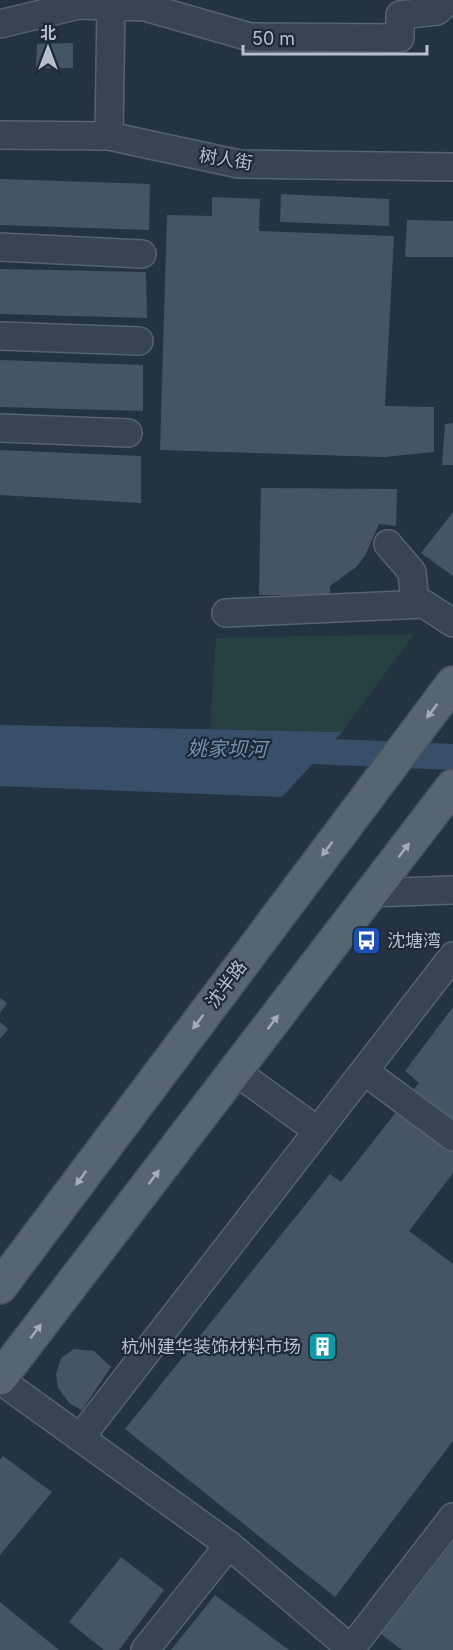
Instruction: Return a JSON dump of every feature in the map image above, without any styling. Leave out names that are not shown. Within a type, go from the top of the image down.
[{"type":"main road","name":"沈半路","points":[[3,1278],[453,683]]},
{"type":"main road","points":[[0,1379],[453,786]]},
{"type":"street","points":[[0,24],[79,3],[111,6],[144,3],[250,37],[400,38],[400,15],[437,11],[449,0]]},
{"type":"street","points":[[109,136],[111,6]]},
{"type":"street","name":"树人街","points":[[0,135],[109,136],[239,164],[453,167]]},
{"type":"street","points":[[0,247],[142,254]]},
{"type":"street","points":[[0,336],[139,341]]},
{"type":"street","points":[[0,428],[128,433]]},
{"type":"street","points":[[388,544],[412,572],[415,604]]},
{"type":"street","points":[[226,613],[423,604],[453,623]]},
{"type":"street","points":[[372,893],[453,890]]},
{"type":"street","points":[[80,1438],[453,956]]},
{"type":"street","points":[[235,1071],[318,1131]]},
{"type":"street","points":[[364,1071],[453,1137]]},
{"type":"street","points":[[0,1379],[229,1545],[351,1650],[453,1517]]},
{"type":"street","points":[[145,1650],[229,1545]]},
{"type":"green space","points":[[414,634],[342,732],[210,729],[216,638]]},
{"type":"water","points":[[0,725],[342,732],[282,797],[0,786]]},
{"type":"building","points":[[73,43],[73,68],[36,68],[37,44]]},
{"type":"building","points":[[0,179],[150,184],[149,230],[0,225]]},
{"type":"building","points":[[281,194],[389,199],[389,226],[280,222]]},
{"type":"building","points":[[212,197],[260,199],[259,231],[394,236],[385,406],[434,407],[434,452],[384,457],[160,450],[167,215],[212,216]]},
{"type":"building","points":[[407,220],[453,221],[453,257],[405,257]]},
{"type":"building","points":[[0,269],[146,272],[147,318],[0,314]]},
{"type":"building","points":[[0,360],[143,365],[143,411],[0,407]]},
{"type":"building","points":[[453,423],[453,465],[442,465],[445,424]]},
{"type":"building","points":[[0,450],[141,456],[141,503],[0,495]]},
{"type":"building","points":[[261,488],[397,489],[396,526],[379,524],[365,556],[356,567],[330,586],[330,596],[259,595]]},
{"type":"building","points":[[453,512],[453,576],[421,553]]},
{"type":"building","points":[[0,998],[7,1003],[0,1013]]},
{"type":"building","name":"杭州建华装饰材料市场","points":[[453,1007],[453,1173],[409,1231],[453,1264],[453,1441],[335,1597],[125,1429],[330,1174],[341,1182],[419,1083],[405,1071]]},
{"type":"building","points":[[0,1022],[8,1029],[0,1039]]},
{"type":"building","points":[[74,1349],[94,1351],[111,1367],[82,1410],[70,1404],[58,1388],[56,1374],[61,1358]]},
{"type":"building","points":[[3,1456],[52,1492],[0,1555],[0,1459]]},
{"type":"building","points":[[453,1542],[453,1650],[402,1650],[381,1634]]},
{"type":"building","points":[[121,1557],[164,1590],[119,1650],[104,1650],[69,1622]]},
{"type":"building","points":[[215,1595],[289,1650],[171,1650]]},
{"type":"building","points":[[0,1602],[59,1650],[0,1650]]},
{"type":"waterway","name":"姚家坝河","points":[[288,750],[453,757]]},
{"type":"place","name":"沈塘湾","points":[[366,940]]},
{"type":"place","name":"杭州建华装饰材料市场","points":[[322,1346]]}]
